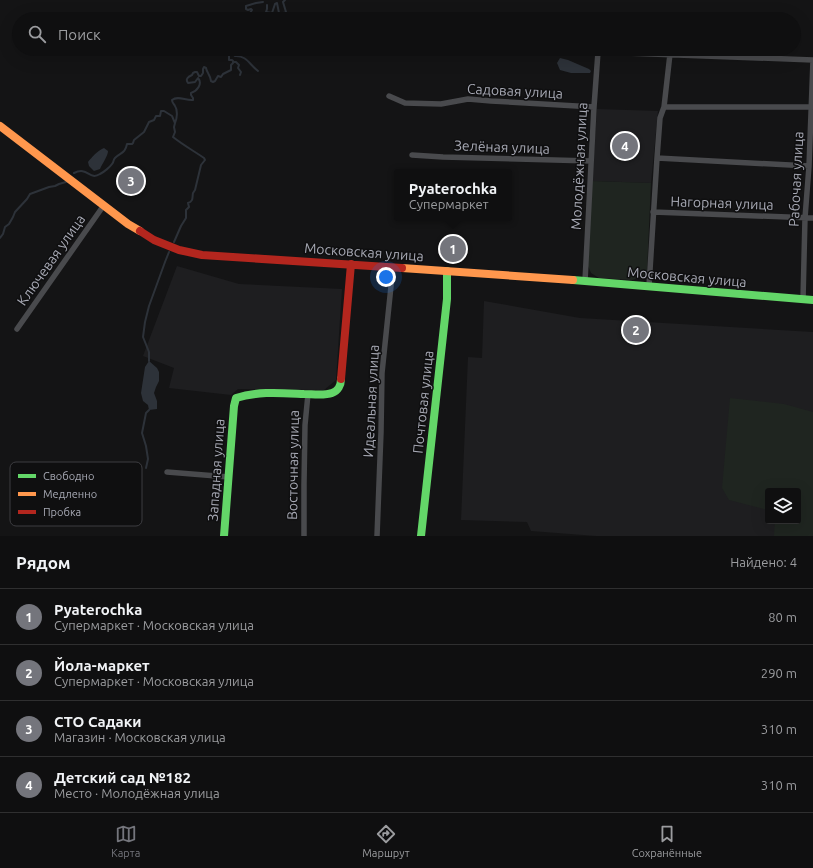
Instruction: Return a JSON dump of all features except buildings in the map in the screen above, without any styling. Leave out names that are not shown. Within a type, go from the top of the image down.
[{"type":"main road","name":"Московская улица","points":[[0,126],[128,224],[154,240],[179,250],[202,256],[394,267],[813,300]]},
{"type":"main road","points":[[308,394],[332,393],[338,389],[341,384],[351,264]]},
{"type":"main road","name":"Почтовая улица","points":[[420,536],[442,356],[447,299],[447,271]]},
{"type":"main road","name":"Западная улица","points":[[224,536],[234,406],[236,398],[269,393],[308,394]]},
{"type":"street","name":"Молодёжная улица","points":[[585,281],[598,56]]},
{"type":"street","points":[[649,286],[660,118],[664,107],[670,56]]},
{"type":"street","points":[[718,56],[813,60]]},
{"type":"street","name":"Рабочая улица","points":[[803,300],[805,218],[809,166],[813,60]]},
{"type":"street","name":"Садовая улица","points":[[389,96],[405,103],[441,104],[468,99],[594,107]]},
{"type":"street","points":[[664,107],[811,107]]},
{"type":"street","name":"Зелёная улица","points":[[412,155],[591,162]]},
{"type":"street","points":[[657,158],[809,166]]},
{"type":"street","name":"Ключевая улица","points":[[17,329],[104,205]]},
{"type":"street","name":"Нагорная улица","points":[[653,212],[813,218]]},
{"type":"street","name":"Идеальная улица","points":[[377,536],[382,373],[394,267]]},
{"type":"street","name":"Восточная улица","points":[[304,536],[304,425],[308,394]]},
{"type":"street","points":[[167,472],[229,478]]},
{"type":"shaded area","points":[[560,58],[568,60],[591,71],[590,73],[571,73],[560,70],[557,63]]},
{"type":"shaded area","points":[[597,109],[658,111],[651,183],[592,181]]},
{"type":"shaded area","points":[[104,148],[108,151],[107,155],[100,169],[94,171],[89,166],[88,162],[97,152]]},
{"type":"shaded area","points":[[592,181],[651,183],[647,271],[642,277],[632,280],[599,278],[591,273],[588,266]]},
{"type":"shaded area","points":[[177,266],[239,284],[342,289],[336,380],[324,390],[238,389],[231,395],[169,388],[174,368],[143,356]]},
{"type":"shaded area","points":[[484,301],[580,318],[813,332],[813,536],[596,536],[531,531],[527,522],[461,520],[468,357],[482,358]]},
{"type":"shaded area","points":[[149,361],[157,368],[159,372],[159,381],[154,393],[157,401],[157,409],[149,410],[148,405],[143,401],[141,393],[145,367]]},
{"type":"shaded area","points":[[730,398],[784,404],[813,412],[813,536],[774,536],[775,524],[801,524],[801,488],[765,488],[765,509],[729,500],[722,488]]},
{"type":"waterway","points":[[285,0],[283,2],[286,12]]},
{"type":"waterway","points":[[251,12],[252,10],[246,9],[246,6],[263,2]]},
{"type":"waterway","points":[[272,12],[275,4],[277,3],[279,12]]},
{"type":"waterway","points":[[266,12],[267,5]]},
{"type":"waterway","points":[[74,173],[82,171],[96,176],[103,172],[111,165],[115,158],[124,151],[127,144],[132,144],[134,140],[144,132],[149,122],[154,120],[156,116],[160,116],[161,111],[164,111],[172,116],[175,123],[177,110],[172,100],[177,98],[193,100],[191,93],[200,85],[198,78],[195,82],[188,83],[187,78],[195,72],[201,76],[204,67],[206,68],[211,81],[215,81],[218,76],[221,77],[223,74],[231,70],[233,61],[229,60],[229,56]]},
{"type":"waterway","points":[[239,56],[245,59],[258,71]]},
{"type":"waterway","points":[[233,62],[236,62],[239,65],[238,68],[241,72],[240,75]]},
{"type":"waterway","points":[[174,242],[186,218],[186,210],[189,207],[188,203],[192,200],[201,165],[205,160],[173,137],[175,132],[175,123]]},
{"type":"waterway","points":[[0,238],[15,212],[30,194],[66,182]]},
{"type":"waterway","points":[[149,361],[149,352],[143,337],[145,322],[149,306],[169,252]]},
{"type":"waterway","points":[[146,468],[148,459],[142,433],[146,413],[149,410]]},
{"type":"traffic: fast","points":[[421,536],[447,299],[447,271]]},
{"type":"traffic: fast","points":[[573,280],[813,300]]},
{"type":"traffic: fast","points":[[224,536],[234,406],[236,398],[253,394],[270,393],[329,394],[334,392],[340,386],[341,379]]},
{"type":"traffic: slow","points":[[0,126],[128,224],[140,231]]},
{"type":"traffic: slow","points":[[402,268],[573,280]]},
{"type":"traffic: jam","points":[[140,231],[154,240],[179,250],[202,255],[402,268]]},
{"type":"traffic: jam","points":[[341,379],[351,264]]},
{"type":"place","name":"Детский сад №182","points":[[625,146]]},
{"type":"place","name":"СТО Садаки","points":[[131,181]]},
{"type":"place","name":"Pyaterochka","points":[[453,249]]},
{"type":"place","name":"Йола-маркет","points":[[636,330]]}]
